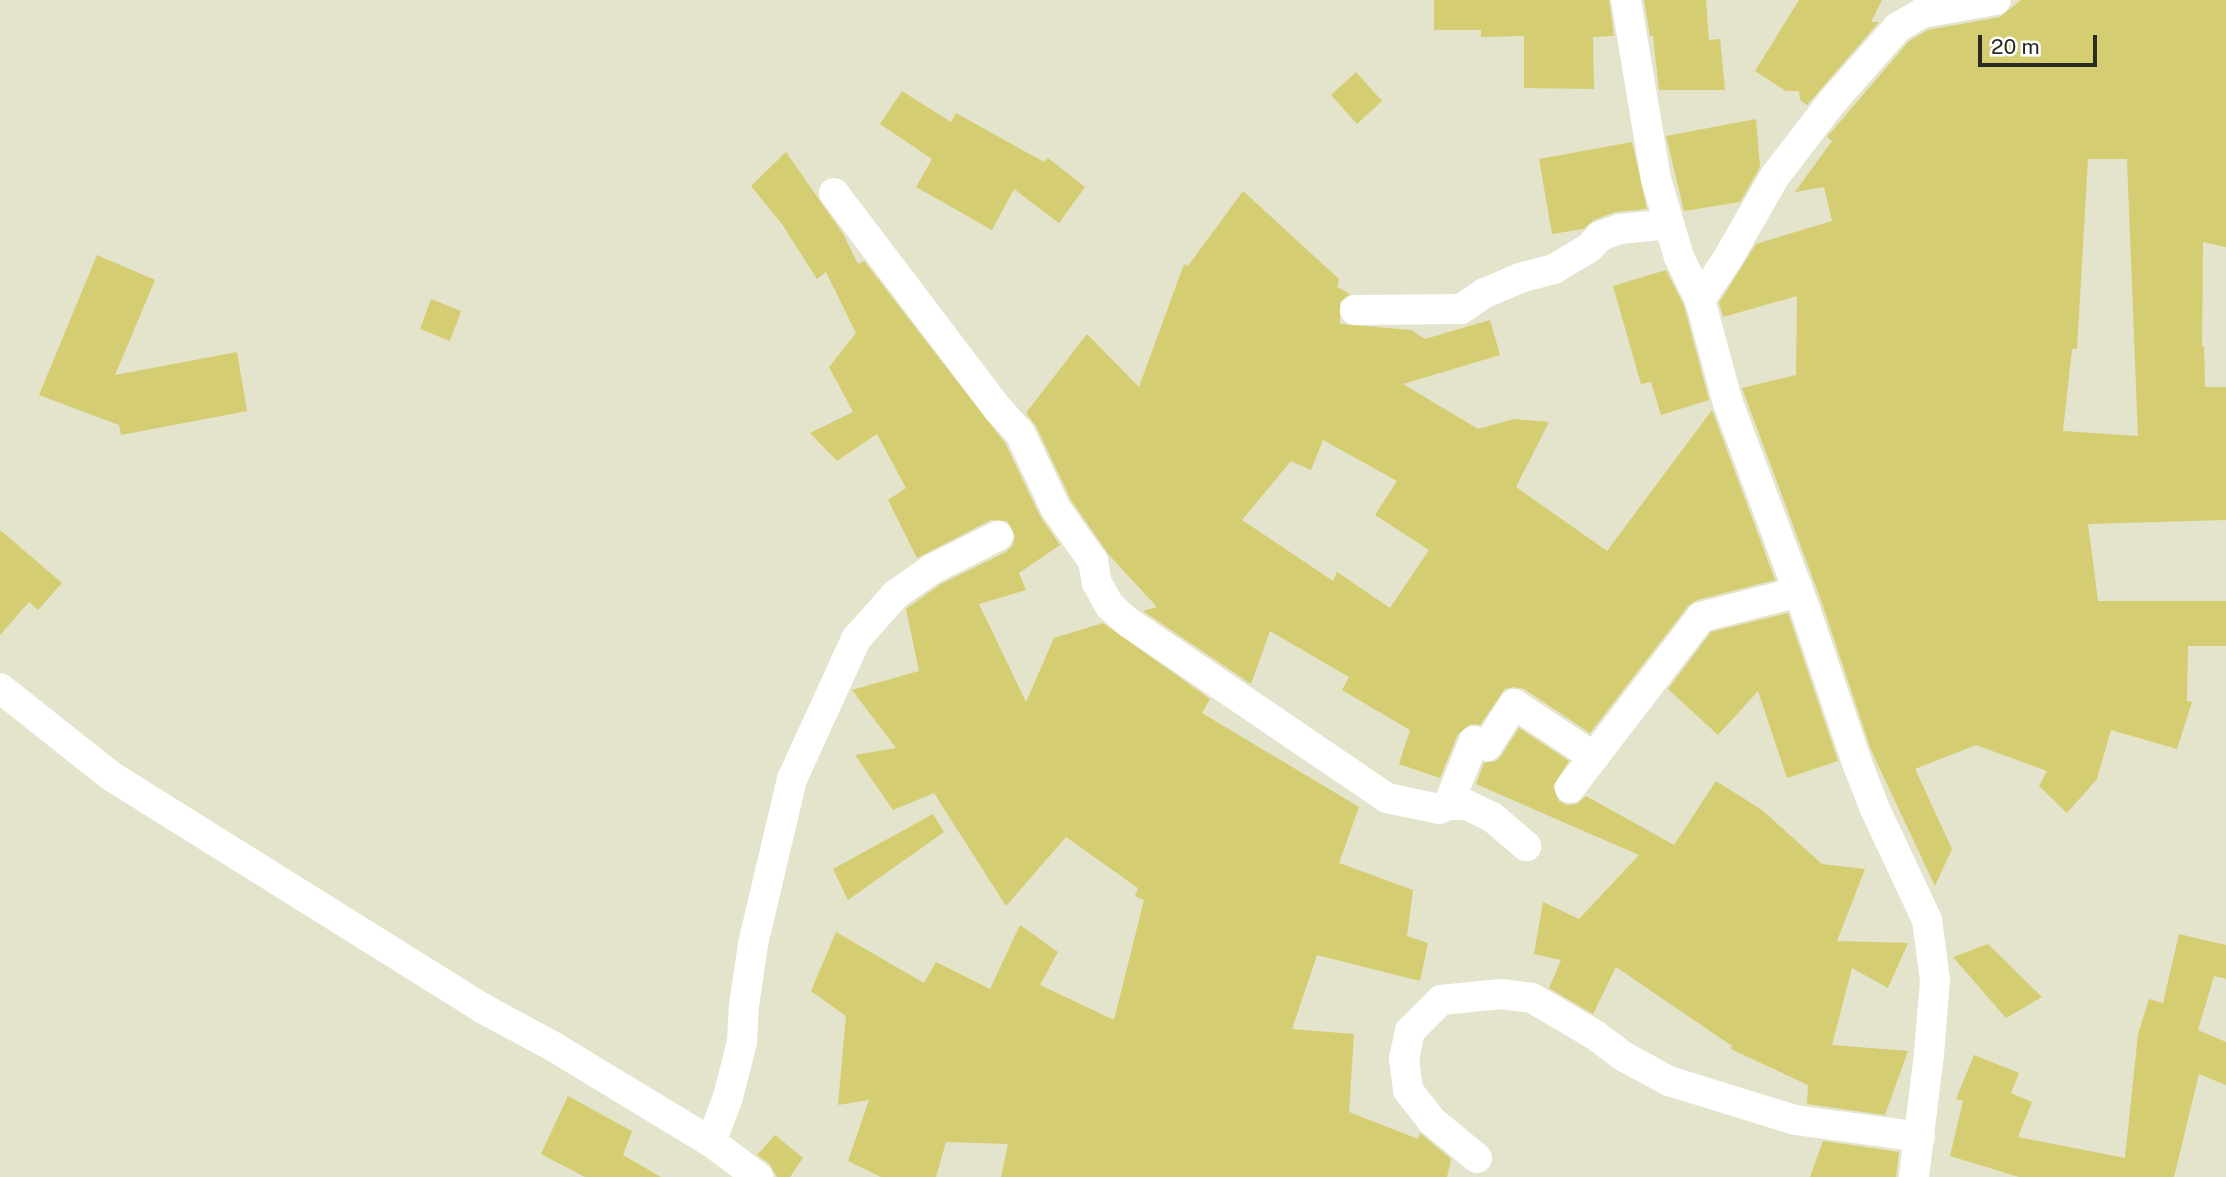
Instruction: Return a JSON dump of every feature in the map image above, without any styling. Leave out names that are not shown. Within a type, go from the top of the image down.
[{"type":"street","points":[[1626,0],[1656,179],[1679,257],[1700,300],[1728,402],[1790,592],[1875,809],[1927,920],[1935,980],[1914,1177]]},
{"type":"street","points":[[1700,300],[1774,176],[1822,114],[1898,27],[1922,13],[1996,0]]},
{"type":"street","points":[[834,192],[999,410],[1020,433],[1056,509],[1093,561],[1097,583],[1110,606],[1128,622],[1387,798],[1439,809],[1448,805],[1467,805],[1492,817],[1526,846]]},
{"type":"street","points":[[1355,310],[1461,309],[1485,293],[1554,269],[1589,248],[1600,236],[1620,229],[1669,224]]},
{"type":"street","points":[[711,1142],[728,1097],[740,1052],[753,944],[792,779],[856,639],[896,594],[932,569],[998,536]]},
{"type":"street","points":[[1570,788],[1701,617],[1790,592]]},
{"type":"street","points":[[0,688],[111,776],[482,1008],[554,1047],[711,1142],[758,1177]]},
{"type":"street","points":[[1448,805],[1474,741],[1487,746],[1514,704],[1594,757]]},
{"type":"street","points":[[1478,1158],[1432,1121],[1408,1090],[1404,1059],[1410,1031],[1441,1000],[1502,994],[1532,998],[1595,1035],[1623,1056],[1669,1081],[1795,1120],[1920,1138]]},
{"type":"building","points":[[1434,0],[1609,0],[1614,36],[1593,37],[1594,89],[1524,88],[1524,36],[1481,37],[1481,30],[1434,30]]},
{"type":"building","points":[[1644,0],[1706,0],[1709,40],[1720,39],[1725,90],[1659,90],[1653,36],[1650,36]]},
{"type":"building","points":[[1799,0],[1882,0],[1871,22],[1879,22],[1807,105],[1800,100],[1799,91],[1786,91],[1755,71]]},
{"type":"building","points":[[2021,0],[2226,0],[2226,247],[2203,242],[2202,347],[2204,346],[2205,387],[2226,387],[2226,520],[2088,524],[2098,601],[2226,601],[2226,646],[2188,646],[2187,701],[2192,702],[2177,749],[2111,730],[2097,779],[2067,813],[2039,786],[2047,771],[1976,745],[1915,769],[1952,849],[1935,886],[1871,750],[1822,603],[1742,388],[1796,375],[1797,296],[1723,317],[1719,303],[1756,244],[1832,221],[1824,187],[1795,192],[1832,141],[1827,137],[1909,41],[1928,30],[2000,17]],"holes":[[[2088,159],[2127,159],[2138,436],[2063,431],[2072,349],[2077,349]]]},
{"type":"building","points":[[1356,72],[1382,101],[1357,124],[1331,95]]},
{"type":"building","points":[[902,91],[951,122],[956,113],[1044,162],[1048,158],[1085,187],[1059,223],[1014,189],[992,230],[916,187],[932,159],[880,124]]},
{"type":"building","points":[[1756,119],[1760,167],[1740,202],[1684,211],[1666,136]]},
{"type":"building","points":[[1632,142],[1647,209],[1615,212],[1594,220],[1583,229],[1552,234],[1539,159]]},
{"type":"building","points":[[786,152],[843,234],[858,264],[864,261],[1005,443],[1040,516],[1060,545],[1019,573],[1026,590],[979,604],[1026,702],[1054,638],[1103,623],[1210,699],[1202,713],[1359,807],[1339,863],[1413,890],[1407,936],[1428,943],[1420,981],[1317,955],[1292,1029],[1354,1034],[1349,1112],[1418,1139],[1420,1133],[1451,1159],[1447,1177],[1001,1177],[1008,1144],[946,1142],[936,1177],[881,1177],[848,1161],[869,1100],[838,1105],[846,1016],[811,991],[836,932],[924,983],[936,962],[990,989],[1020,925],[1058,952],[1040,985],[1114,1020],[1144,900],[1135,896],[1138,888],[1066,837],[1006,906],[934,793],[893,810],[855,755],[896,748],[852,690],[919,671],[906,609],[941,584],[1006,552],[1013,545],[1015,536],[1007,521],[991,520],[917,558],[888,500],[906,488],[877,434],[837,461],[810,433],[853,412],[829,367],[856,333],[826,272],[817,279],[782,224],[751,186]]},
{"type":"building","points":[[1243,191],[1339,279],[1337,287],[1350,294],[1340,302],[1340,324],[1411,330],[1425,339],[1490,320],[1500,355],[1403,384],[1478,429],[1514,419],[1549,422],[1516,487],[1607,551],[1712,410],[1775,580],[1697,600],[1688,606],[1590,733],[1524,689],[1514,687],[1505,689],[1480,725],[1471,724],[1458,734],[1440,778],[1399,764],[1410,730],[1342,690],[1349,677],[1270,631],[1251,684],[1143,611],[1157,607],[1109,555],[1071,500],[1036,426],[1026,413],[1087,334],[1139,387],[1184,264],[1188,266]],"holes":[[[1323,440],[1397,481],[1375,515],[1429,550],[1390,608],[1337,572],[1333,581],[1242,520],[1291,461],[1311,470]]]},
{"type":"building","points":[[97,255],[155,280],[115,375],[237,352],[247,411],[121,435],[119,425],[39,395]]},
{"type":"building","points":[[1666,270],[1684,306],[1709,400],[1661,415],[1651,382],[1641,384],[1613,286]]},
{"type":"building","points":[[431,299],[461,311],[450,341],[420,329]]},
{"type":"building","points":[[0,530],[62,583],[38,610],[29,602],[0,635]]},
{"type":"building","points":[[1788,613],[1838,761],[1787,778],[1758,691],[1718,735],[1668,689],[1711,632]]},
{"type":"building","points":[[1519,728],[1569,761],[1553,786],[1559,801],[1567,805],[1577,804],[1586,796],[1674,845],[1716,781],[1762,810],[1822,864],[1865,869],[1837,941],[1908,943],[1888,988],[1852,968],[1832,1045],[1908,1051],[1885,1115],[1807,1104],[1808,1085],[1731,1049],[1732,1046],[1616,967],[1593,1014],[1549,988],[1561,960],[1534,954],[1543,902],[1579,919],[1639,855],[1476,784],[1484,763],[1496,761],[1501,756]]},
{"type":"building","points":[[933,814],[944,832],[848,900],[833,869]]},
{"type":"building","points":[[2179,934],[2226,945],[2226,979],[2214,976],[2198,1030],[2226,1042],[2226,1085],[2199,1074],[2174,1177],[2019,1177],[1950,1156],[1963,1101],[1956,1099],[1974,1055],[2019,1073],[2011,1093],[2032,1102],[2018,1137],[2125,1158],[2138,1034],[2149,999],[2163,1003]]},
{"type":"building","points":[[1988,944],[2042,997],[2006,1018],[1953,957]]},
{"type":"building","points":[[568,1096],[632,1131],[623,1155],[661,1177],[585,1177],[541,1154]]},
{"type":"building","points":[[775,1135],[803,1158],[790,1177],[777,1177],[769,1163],[757,1155]]},
{"type":"building","points":[[1823,1141],[1899,1152],[1896,1177],[1810,1177]]}]
